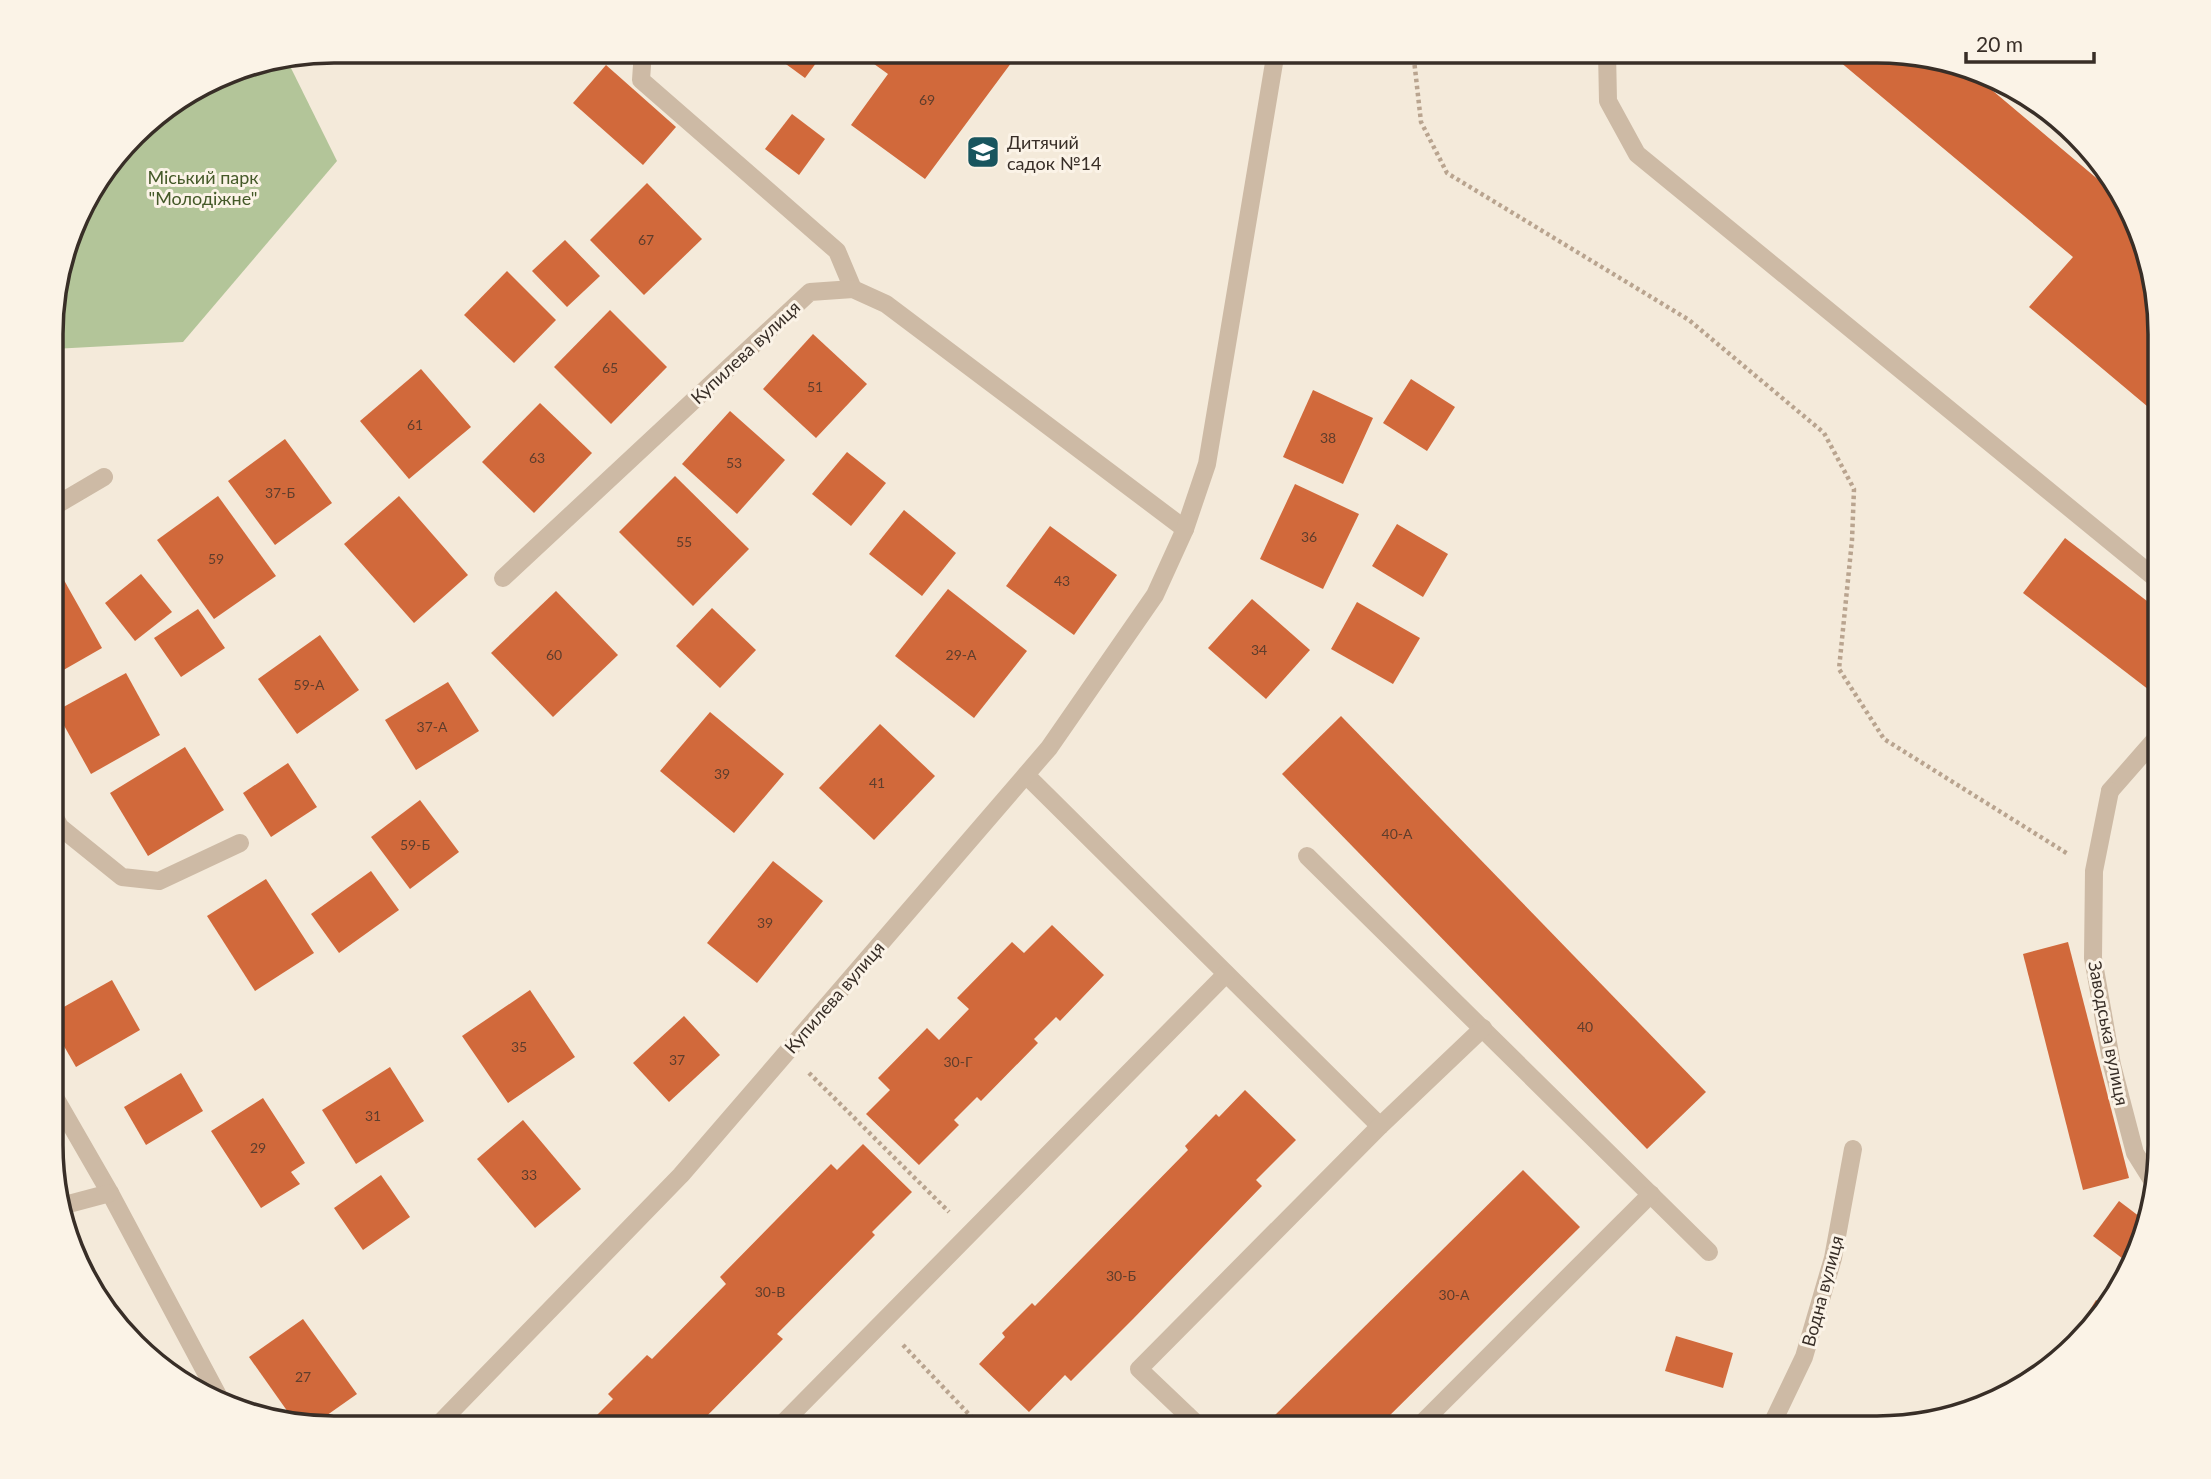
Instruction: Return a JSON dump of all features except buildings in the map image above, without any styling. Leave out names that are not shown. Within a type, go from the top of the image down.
[{"type":"street","points":[[642,63],[641,80],[836,251],[853,289]]},
{"type":"street","name":"Купилева вулиця","points":[[447,1416],[681,1175],[1049,748],[1155,595],[1185,528],[1207,464],[1274,63]]},
{"type":"street","points":[[1607,63],[1608,101],[1637,154],[2148,572]]},
{"type":"street","name":"Купилева вулиця","points":[[503,578],[810,292],[853,289],[886,304],[1185,528]]},
{"type":"street","points":[[63,501],[104,477]]},
{"type":"street","name":"Заводська вулиця","points":[[2147,1171],[2135,1153],[2112,1065],[2093,958],[2094,871],[2110,791],[2148,747]]},
{"type":"street","points":[[1026,775],[1380,1126]]},
{"type":"street","points":[[63,829],[122,877],[159,881],[240,843]]},
{"type":"street","points":[[1307,856],[1709,1252]]},
{"type":"street","points":[[790,1416],[1226,974]]},
{"type":"street","points":[[1187,1415],[1139,1369],[1380,1126],[1483,1028]]},
{"type":"street","points":[[63,1111],[110,1193],[214,1388]]},
{"type":"street","name":"Водна вулиця","points":[[1776,1416],[1804,1357],[1833,1258],[1853,1149]]},
{"type":"street","points":[[69,1204],[110,1193]]},
{"type":"street","points":[[1429,1416],[1651,1194]]},
{"type":"path","points":[[1414,63],[1421,122],[1447,173],[1689,320],[1825,433],[1854,489],[1852,540],[1839,669],[1884,739],[2094,871]]},
{"type":"path","points":[[787,1052],[970,1233]]},
{"type":"path","points":[[882,1323],[971,1416]]},
{"type":"green space","name":"Міський парк \"Молодіжне\"","points":[[290,66],[337,161],[183,342],[63,348],[65,298],[77,247],[99,198],[109,183],[130,155],[155,130],[198,99],[214,91],[247,77]]},
{"type":"place","name":"Дитячий садок №14","points":[[983,152]]}]
